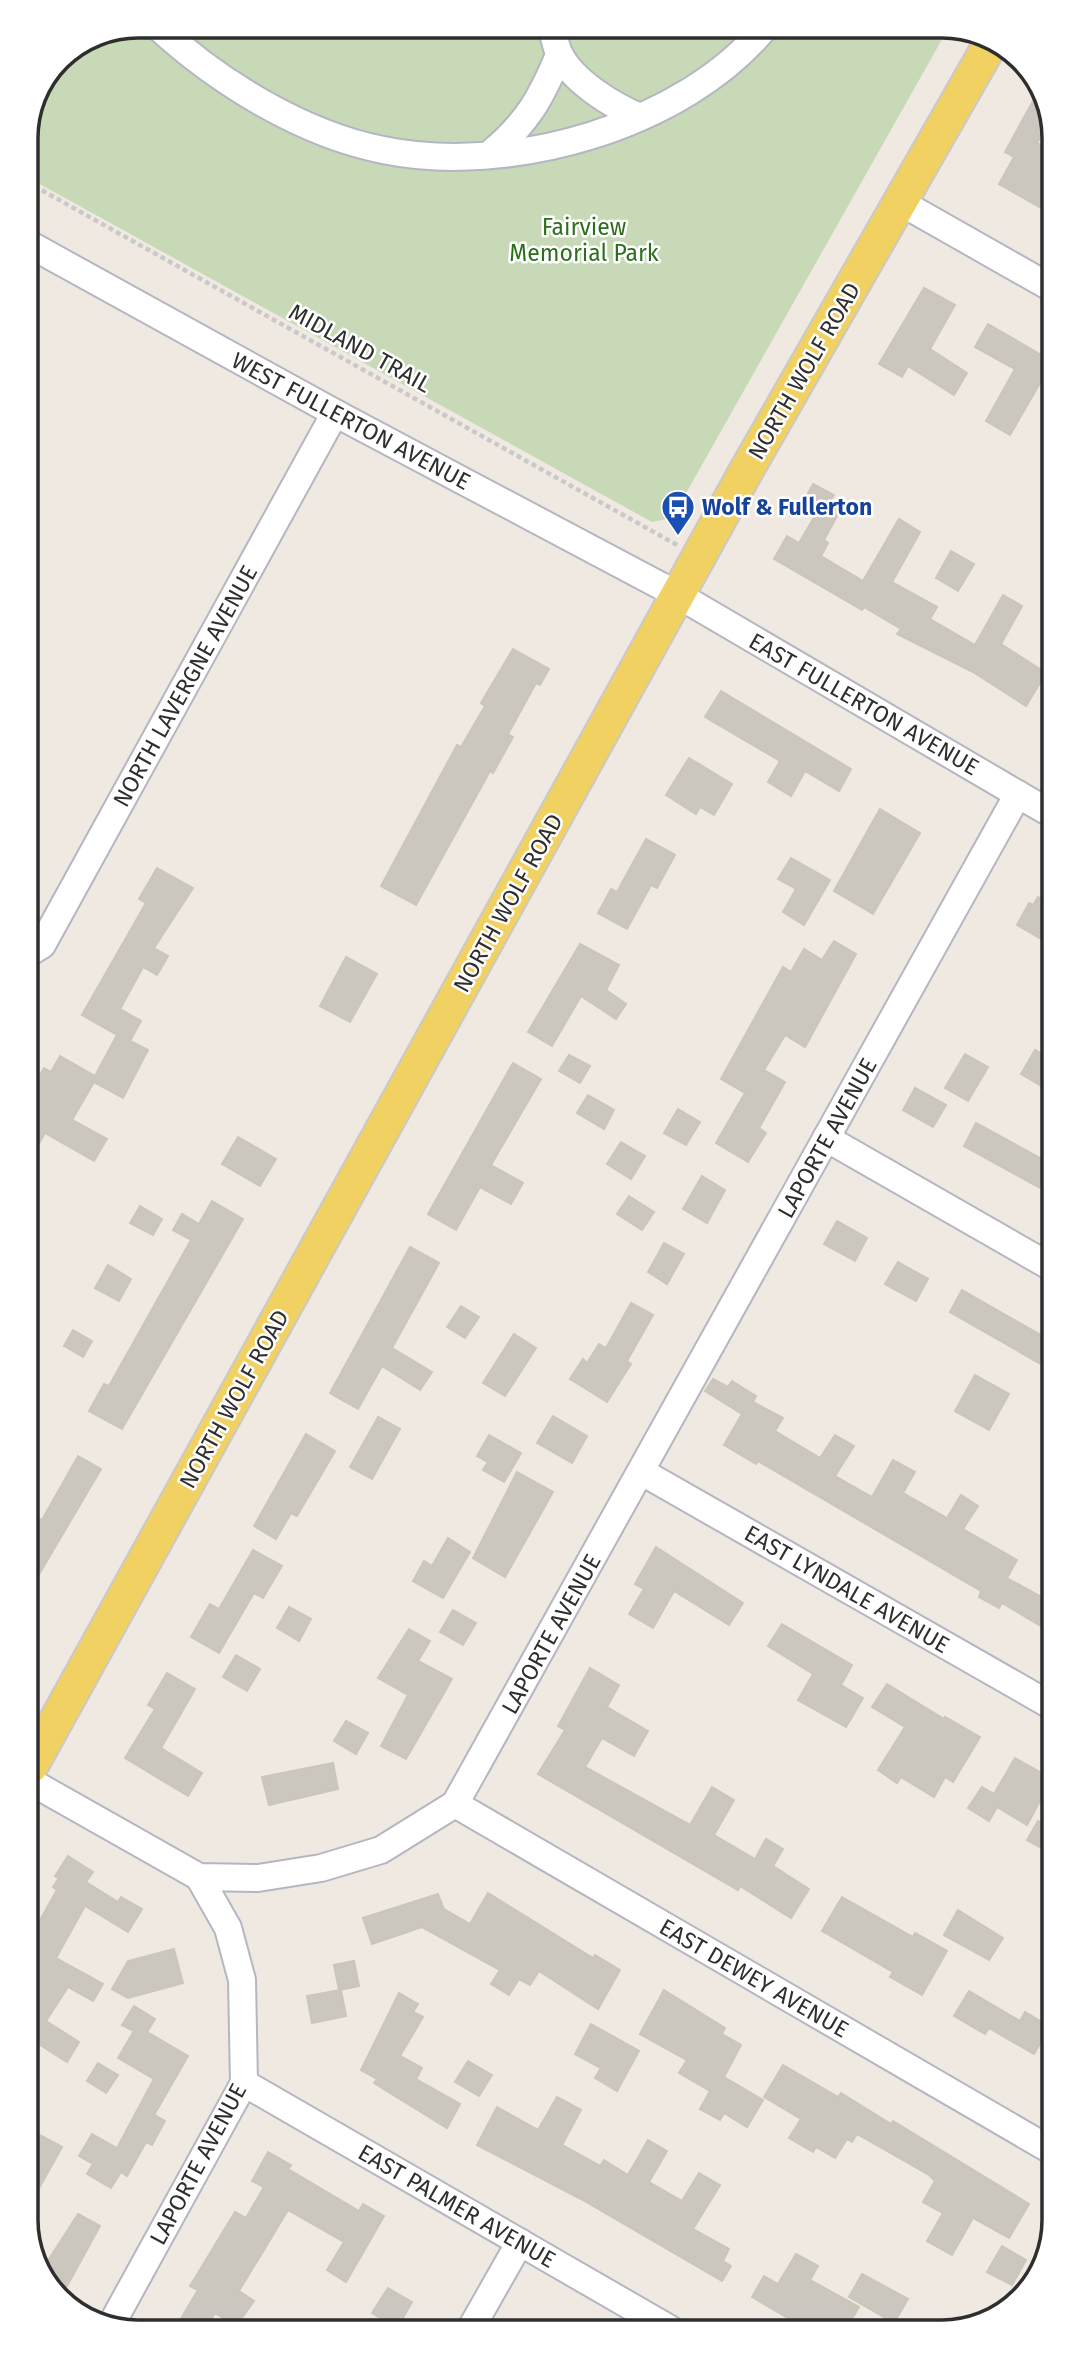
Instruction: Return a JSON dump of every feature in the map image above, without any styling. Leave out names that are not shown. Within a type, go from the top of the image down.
[{"type":"main road","name":"NORTH WOLF ROAD","points":[[39,1752],[678,595],[987,50]]},
{"type":"street","points":[[172,38],[223,80],[269,106],[328,133],[382,150],[428,156],[491,153],[556,145],[602,134],[676,101],[715,74],[757,39]]},
{"type":"street","points":[[554,39],[559,55],[611,104],[640,117]]},
{"type":"street","points":[[491,153],[515,134],[539,103],[559,55]]},
{"type":"street","points":[[900,202],[1042,283]]},
{"type":"street","name":"WEST FULLERTON AVENUE","points":[[39,250],[335,413],[678,595]]},
{"type":"street","name":"NORTH LAVERGNE AVENUE","points":[[39,946],[335,413]]},
{"type":"street","name":"EAST FULLERTON AVENUE","points":[[678,595],[1042,808]]},
{"type":"street","name":"LAPORTE AVENUE","points":[[199,1877],[258,1878],[321,1868],[381,1850],[455,1804],[1018,794]]},
{"type":"street","points":[[826,1138],[1042,1262]]},
{"type":"street","name":"EAST LYNDALE AVENUE","points":[[642,1472],[1042,1700]]},
{"type":"street","points":[[39,1787],[199,1877]]},
{"type":"street","name":"EAST DEWEY AVENUE","points":[[455,1804],[1042,2145]]},
{"type":"street","name":"LAPORTE AVENUE","points":[[115,2318],[244,2084],[242,1980],[228,1928],[199,1877]]},
{"type":"street","name":"EAST PALMER AVENUE","points":[[244,2084],[654,2320]]},
{"type":"street","points":[[476,2320],[520,2242]]},
{"type":"path","name":"MIDLAND TRAIL","points":[[39,189],[676,545]]},
{"type":"green space","name":"Fairview Memorial Park","points":[[139,38],[942,39],[672,518],[652,522],[39,184],[39,132],[42,113],[55,83],[83,55],[119,40]]},
{"type":"building","points":[[1033,101],[1040,119],[1042,135],[1037,143],[1042,146],[1042,209],[999,184],[1014,157],[1005,152]]},
{"type":"building","points":[[924,288],[955,305],[930,349],[967,373],[954,395],[908,366],[902,377],[879,364]]},
{"type":"building","points":[[988,324],[1042,356],[1042,384],[1040,383],[1010,435],[986,421],[1015,369],[975,347]]},
{"type":"building","points":[[813,484],[834,495],[830,501],[842,507],[824,540],[828,543],[821,556],[863,581],[899,519],[920,532],[892,582],[937,607],[930,619],[975,645],[1003,595],[1022,606],[1001,644],[1042,670],[1042,680],[1026,706],[973,672],[897,634],[901,629],[864,607],[862,610],[774,559],[787,536],[799,543],[816,514],[801,506]]},
{"type":"building","points":[[951,551],[974,564],[958,591],[936,578]]},
{"type":"building","points":[[513,649],[549,669],[540,685],[536,683],[508,734],[513,737],[493,773],[490,771],[416,905],[381,886],[457,745],[461,747],[485,706],[481,703]]},
{"type":"building","points":[[721,691],[851,769],[839,791],[805,771],[791,796],[768,782],[780,761],[705,717]]},
{"type":"building","points":[[689,758],[732,784],[714,815],[700,807],[696,814],[666,795]]},
{"type":"building","points":[[880,809],[920,833],[873,914],[834,891]]},
{"type":"building","points":[[646,839],[675,855],[657,888],[651,885],[627,929],[598,913],[611,889],[617,892]]},
{"type":"building","points":[[791,858],[830,880],[804,925],[783,912],[796,889],[778,879]]},
{"type":"building","points":[[157,868],[193,888],[154,948],[168,956],[157,975],[143,967],[120,1009],[141,1021],[130,1041],[148,1050],[123,1098],[94,1082],[72,1120],[107,1139],[94,1161],[45,1133],[39,1144],[39,1077],[44,1068],[51,1072],[60,1056],[95,1076],[117,1035],[82,1015],[146,903],[139,899]]},
{"type":"building","points":[[1038,897],[1042,899],[1042,939],[1017,925],[1029,903],[1033,905]]},
{"type":"building","points":[[834,941],[856,954],[805,1047],[785,1035],[764,1070],[785,1082],[759,1128],[766,1133],[748,1162],[716,1143],[745,1093],[721,1079],[783,967],[791,972],[804,949],[822,960]]},
{"type":"building","points":[[580,944],[619,965],[606,990],[626,1004],[616,1019],[581,996],[552,1046],[528,1032]]},
{"type":"building","points":[[346,957],[377,974],[350,1022],[320,1006]]},
{"type":"building","points":[[1035,1050],[1042,1054],[1042,1086],[1021,1074]]},
{"type":"building","points":[[965,1054],[988,1067],[968,1101],[945,1088]]},
{"type":"building","points":[[569,1055],[590,1066],[580,1083],[559,1071]]},
{"type":"building","points":[[513,1063],[541,1079],[491,1165],[523,1183],[511,1204],[480,1187],[456,1230],[428,1214]]},
{"type":"building","points":[[915,1088],[946,1105],[933,1127],[903,1110]]},
{"type":"building","points":[[588,1095],[614,1110],[604,1129],[577,1113]]},
{"type":"building","points":[[678,1109],[700,1122],[686,1145],[664,1133]]},
{"type":"building","points":[[976,1123],[1042,1159],[1042,1189],[964,1146]]},
{"type":"building","points":[[238,1137],[276,1159],[260,1186],[222,1164]]},
{"type":"building","points":[[621,1142],[645,1156],[631,1179],[607,1164]]},
{"type":"building","points":[[702,1176],[725,1190],[707,1223],[683,1209]]},
{"type":"building","points":[[629,1196],[654,1212],[642,1230],[617,1214]]},
{"type":"building","points":[[212,1201],[243,1219],[122,1429],[89,1411],[104,1384],[109,1386],[191,1240],[173,1230],[182,1214],[199,1224]]},
{"type":"building","points":[[140,1206],[162,1219],[153,1235],[130,1223]]},
{"type":"building","points":[[837,1221],[867,1238],[855,1261],[824,1244]]},
{"type":"building","points":[[664,1243],[684,1254],[667,1284],[648,1272]]},
{"type":"building","points":[[410,1247],[439,1263],[392,1348],[432,1372],[420,1390],[382,1366],[358,1409],[330,1393]]},
{"type":"building","points":[[898,1262],[928,1279],[916,1301],[885,1284]]},
{"type":"building","points":[[108,1265],[131,1279],[119,1301],[95,1288]]},
{"type":"building","points":[[962,1290],[1042,1336],[1042,1358],[1039,1363],[950,1312]]},
{"type":"building","points":[[631,1303],[653,1315],[627,1361],[631,1364],[607,1402],[570,1379],[583,1359],[587,1363],[599,1344],[606,1348]]},
{"type":"building","points":[[461,1306],[479,1317],[465,1338],[447,1327]]},
{"type":"building","points":[[73,1330],[92,1341],[83,1357],[64,1346]]},
{"type":"building","points":[[514,1334],[536,1348],[505,1396],[483,1383]]},
{"type":"building","points":[[975,1375],[1009,1394],[989,1430],[955,1411]]},
{"type":"building","points":[[713,1379],[728,1387],[732,1381],[756,1396],[753,1402],[783,1418],[775,1431],[820,1458],[835,1435],[854,1446],[835,1476],[872,1497],[893,1460],[915,1472],[903,1493],[947,1518],[961,1495],[978,1506],[963,1529],[1017,1560],[1007,1578],[1042,1597],[1041,1626],[1002,1603],[999,1608],[979,1597],[981,1591],[758,1461],[756,1464],[724,1445],[742,1414],[705,1391]]},
{"type":"building","points":[[553,1416],[587,1436],[572,1463],[537,1443]]},
{"type":"building","points":[[378,1417],[400,1429],[372,1479],[350,1467]]},
{"type":"building","points":[[306,1434],[335,1451],[297,1516],[291,1513],[276,1539],[254,1526]]},
{"type":"building","points":[[489,1435],[521,1453],[504,1482],[483,1470],[488,1462],[477,1456]]},
{"type":"building","points":[[78,1456],[101,1469],[39,1574],[39,1518],[42,1520]]},
{"type":"building","points":[[517,1472],[553,1492],[505,1577],[473,1558]]},
{"type":"building","points":[[448,1538],[470,1552],[443,1598],[413,1581],[424,1561],[432,1566]]},
{"type":"building","points":[[656,1547],[743,1603],[729,1625],[674,1591],[653,1628],[629,1614],[644,1589],[635,1584]]},
{"type":"building","points":[[253,1550],[282,1566],[263,1598],[254,1593],[219,1653],[191,1637],[210,1604],[219,1609]]},
{"type":"building","points":[[289,1607],[311,1619],[299,1641],[277,1628]]},
{"type":"building","points":[[453,1610],[476,1623],[463,1645],[440,1632]]},
{"type":"building","points":[[782,1624],[852,1665],[841,1685],[863,1698],[846,1727],[798,1700],[813,1674],[768,1646]]},
{"type":"building","points":[[409,1629],[430,1641],[418,1661],[452,1679],[406,1759],[381,1746],[408,1695],[378,1678]]},
{"type":"building","points":[[236,1655],[260,1669],[247,1691],[223,1677]]},
{"type":"building","points":[[590,1668],[619,1685],[607,1707],[648,1731],[634,1756],[602,1738],[585,1767],[690,1825],[712,1787],[734,1800],[714,1835],[755,1859],[766,1839],[783,1849],[773,1866],[809,1889],[791,1918],[740,1886],[738,1890],[538,1774],[565,1730],[558,1726]]},
{"type":"building","points":[[167,1673],[195,1689],[161,1748],[202,1773],[188,1796],[125,1758],[155,1709],[148,1705]]},
{"type":"building","points":[[887,1684],[944,1719],[945,1717],[980,1737],[953,1782],[945,1777],[934,1797],[901,1777],[897,1783],[878,1770],[905,1727],[872,1707]]},
{"type":"building","points":[[346,1721],[368,1733],[356,1754],[334,1741]]},
{"type":"building","points":[[1015,1758],[1042,1773],[1042,1797],[1027,1825],[997,1807],[989,1821],[968,1808],[982,1787],[994,1794]]},
{"type":"building","points":[[333,1763],[338,1789],[269,1805],[262,1777]]},
{"type":"building","points":[[1038,1821],[1042,1823],[1042,1848],[1027,1840]]},
{"type":"building","points":[[68,1856],[93,1872],[86,1882],[118,1902],[121,1897],[142,1909],[128,1932],[85,1906],[56,1958],[103,1984],[93,2001],[68,1987],[46,2021],[79,2042],[67,2062],[39,2044],[39,1922],[57,1890],[53,1887],[59,1878],[55,1876]]},
{"type":"building","points":[[488,1893],[593,1958],[595,1955],[620,1970],[598,2009],[539,1971],[530,1985],[519,1979],[509,1995],[491,1984],[500,1970],[422,1927],[372,1944],[363,1918],[438,1894],[444,1909],[470,1924]]},
{"type":"building","points":[[842,1897],[913,1937],[915,1933],[947,1951],[922,1995],[890,1977],[893,1972],[822,1931]]},
{"type":"building","points":[[958,1910],[1003,1938],[989,1960],[944,1935]]},
{"type":"building","points":[[174,1949],[183,1983],[128,1998],[112,1989],[128,1961]]},
{"type":"building","points":[[354,1961],[359,1986],[339,1990],[334,1965]]},
{"type":"building","points":[[341,1990],[346,2016],[312,2023],[307,1996]]},
{"type":"building","points":[[664,1990],[725,2028],[722,2034],[741,2045],[724,2077],[763,2100],[747,2127],[724,2113],[720,2120],[700,2109],[710,2091],[679,2073],[687,2060],[640,2034]]},
{"type":"building","points":[[969,1991],[1020,2021],[1025,2012],[1042,2022],[1042,2040],[1034,2054],[989,2028],[985,2034],[954,2016]]},
{"type":"building","points":[[399,1993],[418,2004],[413,2012],[423,2017],[400,2056],[422,2068],[416,2079],[460,2104],[447,2128],[374,2083],[377,2079],[361,2070]]},
{"type":"building","points":[[134,2006],[155,2019],[147,2032],[188,2056],[154,2115],[165,2121],[152,2145],[146,2142],[127,2176],[121,2172],[111,2188],[87,2174],[93,2164],[79,2156],[92,2134],[117,2148],[154,2079],[118,2058],[134,2031],[122,2025]]},
{"type":"building","points":[[591,2024],[639,2051],[617,2091],[595,2078],[601,2068],[575,2054]]},
{"type":"building","points":[[468,2061],[492,2075],[479,2096],[455,2082]]},
{"type":"building","points":[[98,2063],[118,2075],[106,2093],[87,2081]]},
{"type":"building","points":[[783,2065],[838,2097],[841,2093],[891,2124],[893,2121],[1029,2204],[1009,2238],[973,2218],[952,2255],[927,2241],[943,2213],[923,2202],[935,2181],[929,2175],[857,2134],[852,2142],[847,2139],[835,2158],[816,2147],[813,2152],[789,2138],[801,2119],[764,2097]]},
{"type":"building","points":[[557,2097],[581,2110],[562,2145],[600,2166],[604,2160],[628,2175],[648,2140],[667,2151],[649,2182],[682,2201],[699,2173],[720,2185],[693,2229],[729,2249],[723,2261],[731,2266],[722,2281],[581,2199],[477,2145],[497,2107],[538,2130]]},
{"type":"building","points":[[39,2135],[62,2147],[39,2188]]},
{"type":"building","points":[[268,2152],[291,2165],[288,2169],[359,2211],[363,2204],[384,2216],[346,2282],[327,2270],[344,2242],[288,2210],[239,2291],[254,2301],[240,2320],[226,2320],[215,2313],[211,2320],[180,2320],[198,2290],[190,2286],[235,2212],[246,2218],[264,2187],[252,2181]]},
{"type":"building","points":[[78,2214],[100,2226],[66,2288],[48,2261]]},
{"type":"building","points":[[1002,2246],[1026,2260],[1012,2285],[987,2272]]},
{"type":"building","points":[[796,2254],[818,2266],[810,2280],[859,2307],[852,2320],[791,2320],[752,2297],[764,2276],[778,2284]]},
{"type":"building","points":[[862,2274],[908,2299],[896,2320],[889,2320],[849,2297]]},
{"type":"building","points":[[388,2288],[412,2302],[402,2320],[384,2320],[372,2313]]},
{"type":"place","name":"Wolf & Fullerton","points":[[678,537]]}]
